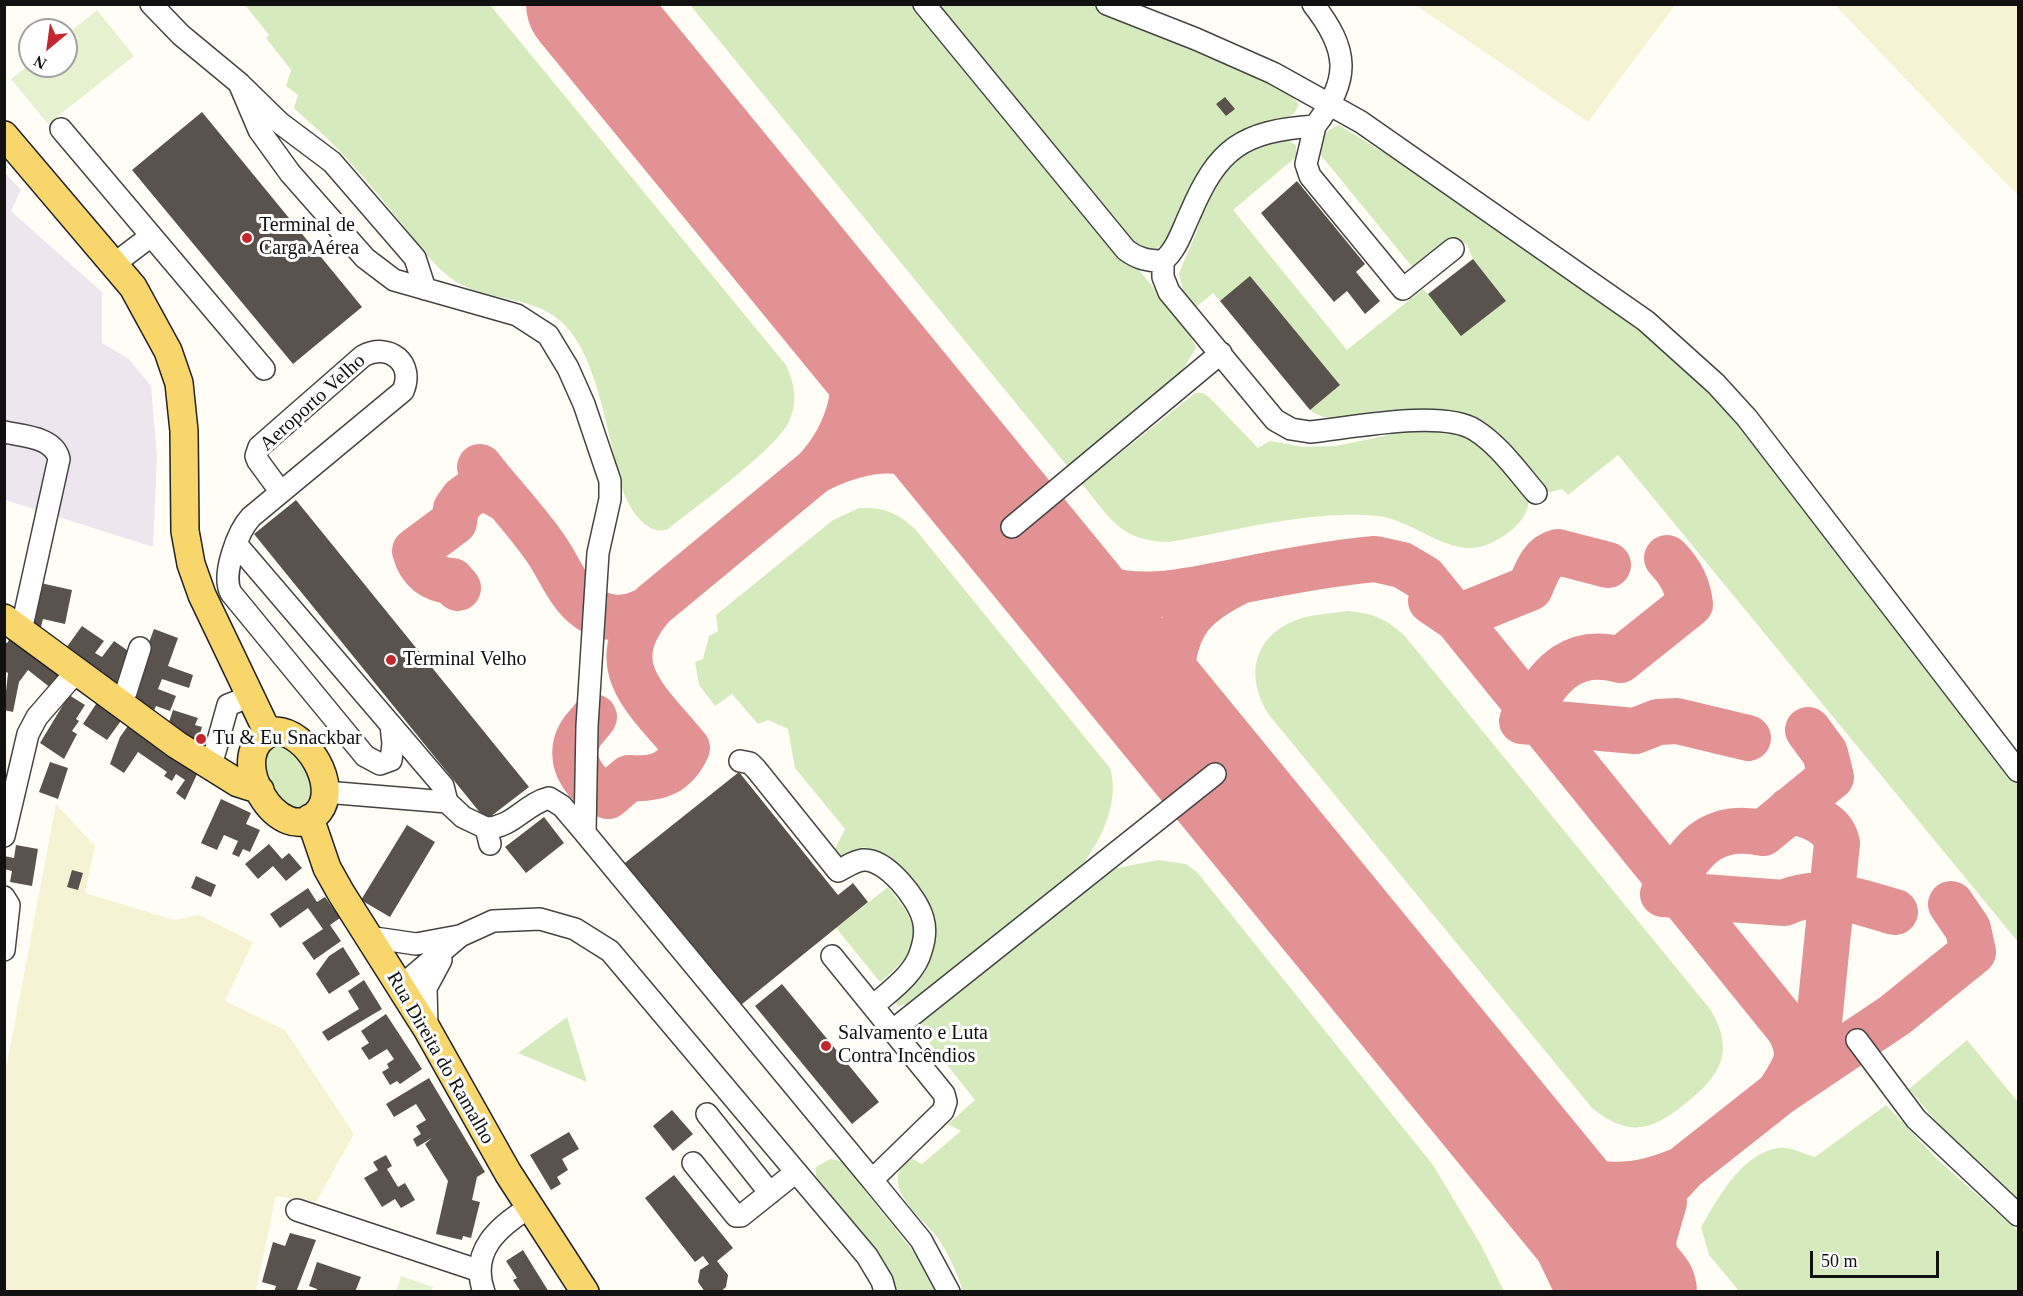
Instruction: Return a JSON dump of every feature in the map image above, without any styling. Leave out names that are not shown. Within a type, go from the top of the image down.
[{"type":"main road","points":[[4,135],[133,286],[168,351],[179,383],[184,431],[185,531],[191,564],[202,595],[268,733]]},
{"type":"main road","points":[[13,625],[119,704],[208,765],[238,783],[260,790]]},
{"type":"main road","points":[[285,731],[299,738],[318,766],[325,792],[320,809],[310,818],[297,822],[281,818],[260,790],[253,773],[251,755],[254,746],[268,733],[285,731]]},
{"type":"main road","name":"Rua Direita do Ramalho","points":[[310,818],[327,868],[427,1029],[480,1128],[585,1292]]},
{"type":"street","points":[[151,4],[181,35],[239,83],[280,123],[332,162],[415,258],[425,289]]},
{"type":"street","points":[[924,4],[1126,250],[1150,261],[1163,261]]},
{"type":"street","points":[[1107,4],[1262,68],[1361,122],[1646,321],[1716,384],[1747,418],[2019,771]]},
{"type":"street","points":[[1313,4],[1334,34],[1340,52],[1338,90],[1331,105],[1315,126],[1306,164],[1310,176],[1403,289],[1453,249]]},
{"type":"street","points":[[239,83],[259,130],[290,173],[365,258],[394,280],[517,315],[548,335],[568,368],[584,404],[610,482],[610,499],[598,553],[587,726],[585,833]]},
{"type":"street","points":[[1315,126],[1264,133],[1243,143],[1219,160],[1202,185],[1176,246],[1163,261],[1163,277],[1169,292],[1275,420],[1291,429],[1310,432],[1432,420],[1463,424],[1486,438],[1536,493]]},
{"type":"street","points":[[61,129],[264,369]]},
{"type":"street","points":[[114,264],[151,236]]},
{"type":"street","name":"Aeroporto Velho","points":[[280,491],[258,461],[256,456],[259,447],[363,356],[379,350],[394,354],[405,367],[406,375],[406,383],[397,397],[280,491],[244,525],[237,538],[227,577],[231,593],[365,756],[374,762],[386,763]]},
{"type":"street","points":[[1012,527],[1221,353]]},
{"type":"street","points":[[4,432],[50,444],[57,451],[58,459],[13,625]]},
{"type":"street","points":[[237,545],[443,786],[447,802],[463,817],[488,836],[540,800],[549,798],[562,806],[921,1240],[949,1292]]},
{"type":"street","points":[[119,704],[126,692],[140,648]]},
{"type":"street","points":[[4,836],[28,734],[37,717],[76,672]]},
{"type":"street","points":[[208,765],[214,755],[228,705],[251,696]]},
{"type":"street","points":[[385,797],[386,763],[391,759],[393,753],[391,725]]},
{"type":"street","points":[[740,760],[750,763],[756,769],[838,872],[864,860],[879,863],[893,874],[918,906],[923,920],[921,953],[914,968],[873,1006]]},
{"type":"street","points":[[892,1031],[1215,774]]},
{"type":"street","points":[[325,792],[447,802]]},
{"type":"street","points":[[4,897],[9,905],[4,950]]},
{"type":"street","points":[[368,937],[416,944],[460,936],[493,921],[540,919],[575,928],[610,951],[867,1256],[882,1281],[885,1292]]},
{"type":"street","points":[[400,987],[460,936]]},
{"type":"street","points":[[427,1029],[425,1001],[428,981],[460,936]]},
{"type":"street","points":[[832,956],[944,1094],[946,1102],[943,1111],[872,1180]]},
{"type":"street","points":[[1857,1040],[1916,1119],[2019,1215]]},
{"type":"street","points":[[707,1114],[770,1193]]},
{"type":"street","points":[[693,1163],[736,1216],[741,1216],[796,1172]]},
{"type":"street","points":[[297,1210],[482,1282],[483,1254],[494,1234],[504,1224],[530,1208]]},
{"type":"shaded area","points":[[1415,5],[1675,5],[1588,122]]},
{"type":"shaded area","points":[[1835,5],[2018,5],[2018,195],[1961,137]]},
{"type":"shaded area","points":[[4,172],[21,190],[11,211],[102,292],[102,343],[129,359],[151,386],[157,457],[153,547],[5,500]]},
{"type":"shaded area","points":[[56,804],[95,846],[85,893],[174,920],[199,915],[253,942],[225,1001],[285,1030],[354,1134],[316,1202],[276,1196],[256,1291],[5,1291],[4,1064],[7,1064]]},
{"type":"green space","points":[[245,5],[490,5],[786,365],[793,385],[794,405],[783,431],[754,460],[668,529],[654,529],[647,526],[636,515],[624,494],[592,374],[580,346],[567,327],[536,306],[482,293],[465,286],[448,276],[434,263],[350,162],[294,108],[298,95],[286,86],[291,70],[266,38],[269,35]]},
{"type":"green space","points":[[690,5],[919,5],[1182,322],[1196,347],[1177,380],[1068,467]]},
{"type":"green space","points":[[929,5],[1095,5],[1143,21],[1272,77],[1299,104],[1294,114],[1263,126],[1165,244],[1148,251],[1137,250]]},
{"type":"green space","points":[[97,10],[134,56],[48,124],[11,79],[18,73],[18,78],[78,78],[78,25]]},
{"type":"green space","points":[[1339,125],[1454,196],[1674,353],[1741,425],[2018,783],[2018,942],[1618,455],[1568,495],[1562,489],[1551,492],[1543,491],[1504,446],[1467,431],[1413,415],[1390,411],[1338,418],[1319,415],[1310,410],[1340,385],[1250,277],[1220,301],[1213,293],[1195,308],[1183,291],[1179,273],[1197,231],[1201,208],[1216,177],[1246,150],[1286,139],[1296,145],[1296,157],[1233,210],[1347,350],[1423,289],[1428,294],[1505,301],[1473,259],[1467,245],[1454,237],[1414,269],[1319,153],[1323,135]]},
{"type":"green space","points":[[1195,393],[1203,393],[1209,397],[1258,448],[1270,441],[1303,447],[1336,446],[1432,426],[1461,430],[1494,455],[1528,501],[1527,509],[1517,525],[1509,532],[1481,547],[1473,548],[1449,544],[1390,519],[1353,515],[1300,518],[1169,542],[1152,541],[1139,537],[1118,526],[1082,484]]},
{"type":"green space","points":[[859,508],[875,508],[889,512],[902,518],[915,529],[1110,768],[1113,793],[1102,832],[1082,865],[911,1003],[898,1006],[895,1002],[921,970],[931,953],[935,929],[914,893],[897,868],[876,851],[863,847],[840,859],[834,851],[845,829],[795,768],[788,729],[768,720],[758,724],[732,694],[715,706],[699,685],[695,662],[703,659],[709,636],[718,631],[716,615],[833,520]]},
{"type":"green space","points":[[1347,611],[1378,617],[1404,635],[1710,1009],[1722,1037],[1721,1061],[1716,1072],[1698,1093],[1662,1120],[1651,1125],[1629,1127],[1605,1118],[1592,1108],[1269,715],[1261,701],[1255,673],[1262,648],[1270,637],[1281,627],[1296,620]]},
{"type":"green space","points":[[277,740],[305,760],[315,799],[297,813],[267,786],[262,750]]},
{"type":"green space","points":[[1158,860],[1186,864],[1197,872],[1433,1165],[1481,1245],[1504,1291],[963,1291],[941,1243],[912,1209],[899,1189],[898,1178],[901,1168],[909,1157],[922,1164],[961,1131],[948,1124],[975,1100],[920,1031],[919,1024],[922,1019],[1112,869]]},
{"type":"green space","points":[[888,887],[908,915],[913,927],[914,938],[912,948],[905,958],[880,982],[836,928]]},
{"type":"green space","points":[[567,1017],[587,1082],[518,1053]]},
{"type":"green space","points":[[1967,1040],[2018,1102],[2018,1201],[1947,1135],[1909,1089]]},
{"type":"green space","points":[[1886,1105],[1939,1161],[2018,1231],[2018,1291],[1739,1291],[1709,1255],[1701,1227],[1732,1178],[1753,1159],[1778,1148],[1792,1149],[1815,1157]]},
{"type":"green space","points":[[830,1159],[841,1161],[913,1251],[938,1291],[896,1291],[875,1249],[816,1176],[816,1167]]},
{"type":"green space","points":[[401,1276],[433,1287],[431,1291],[396,1291]]},
{"type":"building","points":[[1225,97],[1235,109],[1226,116],[1216,104]]},
{"type":"building","name":"Terminal de Carga Aérea","points":[[202,112],[362,307],[293,364],[132,170]]},
{"type":"building","points":[[1297,181],[1365,264],[1356,272],[1380,301],[1365,314],[1347,291],[1334,302],[1261,213]]},
{"type":"building","points":[[1473,259],[1506,301],[1461,336],[1428,294]]},
{"type":"building","points":[[1250,276],[1340,385],[1310,410],[1220,301]]},
{"type":"building","name":"Terminal Velho","points":[[296,500],[529,787],[486,820],[254,534]]},
{"type":"building","points":[[36,582],[72,590],[65,624],[43,619],[39,635],[30,630]]},
{"type":"building","points":[[82,626],[104,641],[95,653],[102,657],[114,641],[134,655],[119,696],[61,655]]},
{"type":"building","points":[[154,629],[178,638],[168,666],[193,675],[189,688],[162,679],[158,689],[176,696],[170,711],[156,706],[151,717],[127,702]]},
{"type":"building","points":[[12,636],[63,675],[52,689],[28,670],[19,682],[13,712],[4,710],[8,673],[4,671],[4,642],[7,643]]},
{"type":"building","points":[[69,695],[85,705],[76,719],[79,721],[72,731],[77,734],[64,759],[40,743]]},
{"type":"building","points":[[98,701],[123,718],[107,740],[83,724]]},
{"type":"building","points":[[173,710],[198,718],[195,725],[202,727],[195,750],[167,728]]},
{"type":"building","points":[[130,723],[199,770],[185,800],[176,793],[185,780],[176,774],[172,781],[164,776],[167,772],[138,752],[124,773],[110,764],[120,737]]},
{"type":"building","points":[[50,762],[68,768],[58,799],[39,792]]},
{"type":"building","points":[[739,772],[838,895],[853,883],[868,902],[736,1009],[621,866]]},
{"type":"building","points":[[221,799],[251,813],[246,824],[260,830],[250,852],[243,849],[239,857],[232,854],[238,841],[224,835],[217,850],[201,843]]},
{"type":"building","points":[[544,817],[564,843],[526,873],[505,847]]},
{"type":"building","points":[[407,825],[435,842],[390,917],[361,900]]},
{"type":"building","points":[[269,844],[282,859],[289,853],[302,868],[286,881],[273,866],[258,879],[245,864]]},
{"type":"building","points":[[16,845],[38,849],[32,886],[10,882],[12,871],[4,869],[4,856],[14,858]]},
{"type":"building","points":[[72,870],[83,873],[78,890],[67,887]]},
{"type":"building","points":[[196,876],[216,885],[211,897],[191,888]]},
{"type":"building","points":[[308,888],[317,902],[325,897],[340,918],[330,925],[341,941],[314,960],[302,943],[323,929],[308,908],[280,928],[270,914]]},
{"type":"building","points":[[343,947],[360,974],[329,994],[316,974],[329,956]]},
{"type":"building","points":[[364,980],[382,1009],[328,1041],[322,1032],[359,1009],[348,991]]},
{"type":"building","points":[[782,984],[879,1102],[852,1124],[755,1006]]},
{"type":"building","points":[[386,1014],[422,1069],[400,1084],[397,1081],[390,1085],[382,1072],[389,1068],[387,1064],[394,1059],[387,1049],[369,1060],[361,1048],[369,1043],[361,1031]]},
{"type":"building","points":[[429,1078],[485,1172],[477,1177],[472,1200],[480,1202],[471,1238],[463,1236],[462,1240],[436,1234],[448,1181],[425,1144],[432,1138],[417,1147],[413,1139],[421,1134],[416,1126],[426,1120],[416,1104],[394,1117],[386,1104]]},
{"type":"building","points":[[672,1110],[693,1134],[673,1151],[653,1126]]},
{"type":"building","points":[[569,1132],[579,1149],[562,1159],[568,1170],[557,1177],[561,1184],[551,1190],[530,1155]]},
{"type":"building","points":[[386,1155],[392,1166],[387,1169],[398,1187],[405,1183],[415,1200],[401,1208],[395,1199],[382,1207],[364,1178],[378,1170],[373,1162]]},
{"type":"building","points":[[674,1175],[733,1248],[717,1261],[728,1275],[726,1287],[720,1292],[705,1292],[698,1282],[700,1270],[709,1264],[703,1256],[695,1262],[645,1198]]},
{"type":"building","points":[[290,1233],[316,1240],[296,1292],[274,1292],[276,1286],[262,1282],[273,1242],[285,1246]]},
{"type":"building","points":[[523,1250],[549,1292],[521,1292],[513,1280],[517,1278],[506,1261]]},
{"type":"building","points":[[317,1262],[361,1277],[355,1292],[316,1292],[317,1289],[309,1286]]},
{"type":"taxiway","points":[[594,717],[581,733],[575,754],[580,772],[585,779],[608,796],[629,778],[648,778],[664,774],[677,764],[687,748],[657,714],[635,681],[630,664],[630,646],[638,627],[653,605],[815,471],[837,440],[851,405],[854,368],[851,349],[844,331],[816,288]]},
{"type":"taxiway","points":[[815,471],[859,454],[899,451],[937,461],[978,485]]},
{"type":"taxiway","points":[[480,467],[537,536],[569,588],[582,603],[589,609],[608,617],[629,617],[642,612]]},
{"type":"taxiway","points":[[458,588],[452,581],[439,579],[428,573],[420,564],[415,551],[454,522],[456,509],[463,499],[478,488],[490,490],[505,499]]},
{"type":"taxiway","points":[[1021,537],[1049,560],[1080,579],[1102,588],[1136,594],[1188,591],[1306,568],[1375,559],[1402,565],[1424,578],[1790,1030],[1796,1049],[1796,1063],[1779,1093]]},
{"type":"taxiway","points":[[1431,601],[1456,618],[1530,588],[1543,561],[1558,552],[1608,565]]},
{"type":"taxiway","points":[[1531,710],[1546,685],[1565,666],[1590,657],[1620,660],[1690,604],[1683,579],[1667,558]]},
{"type":"taxiway","points":[[1204,761],[1178,715],[1173,697],[1173,660],[1179,636],[1191,615],[1212,597],[1236,583]]},
{"type":"taxiway","points":[[1522,721],[1635,731],[1658,722],[1677,721],[1748,738]]},
{"type":"taxiway","points":[[1673,884],[1689,858],[1708,840],[1732,831],[1763,833],[1831,777],[1825,753],[1808,730]]},
{"type":"taxiway","points":[[1790,810],[1825,824],[1837,843],[1818,1032],[1814,1047],[1796,1074]]},
{"type":"taxiway","points":[[1663,894],[1784,903],[1812,896],[1840,897],[1895,912]]},
{"type":"taxiway","points":[[1611,1292],[1618,1265],[1646,1209],[1684,1168],[1779,1093],[1895,1015],[1973,952],[1968,929],[1951,904]]},
{"type":"taxiway","points":[[1412,1015],[1486,1116],[1524,1177],[1579,1292]]},
{"type":"taxiway","points":[[1520,1146],[1560,1171],[1579,1179],[1598,1183],[1618,1185],[1638,1183],[1683,1169]]},
{"type":"taxiway","points":[[1657,1292],[1653,1240],[1664,1202]]},
{"type":"runway","points":[[584,4],[1639,1292]]},
{"type":"place","name":"Terminal de Carga Aérea","points":[[247,238]]},
{"type":"place","name":"Terminal Velho","points":[[391,660]]},
{"type":"place","name":"Tu & Eu Snackbar","points":[[201,739]]},
{"type":"place","name":"Salvamento e Luta Contra Incêndios","points":[[826,1046]]}]
